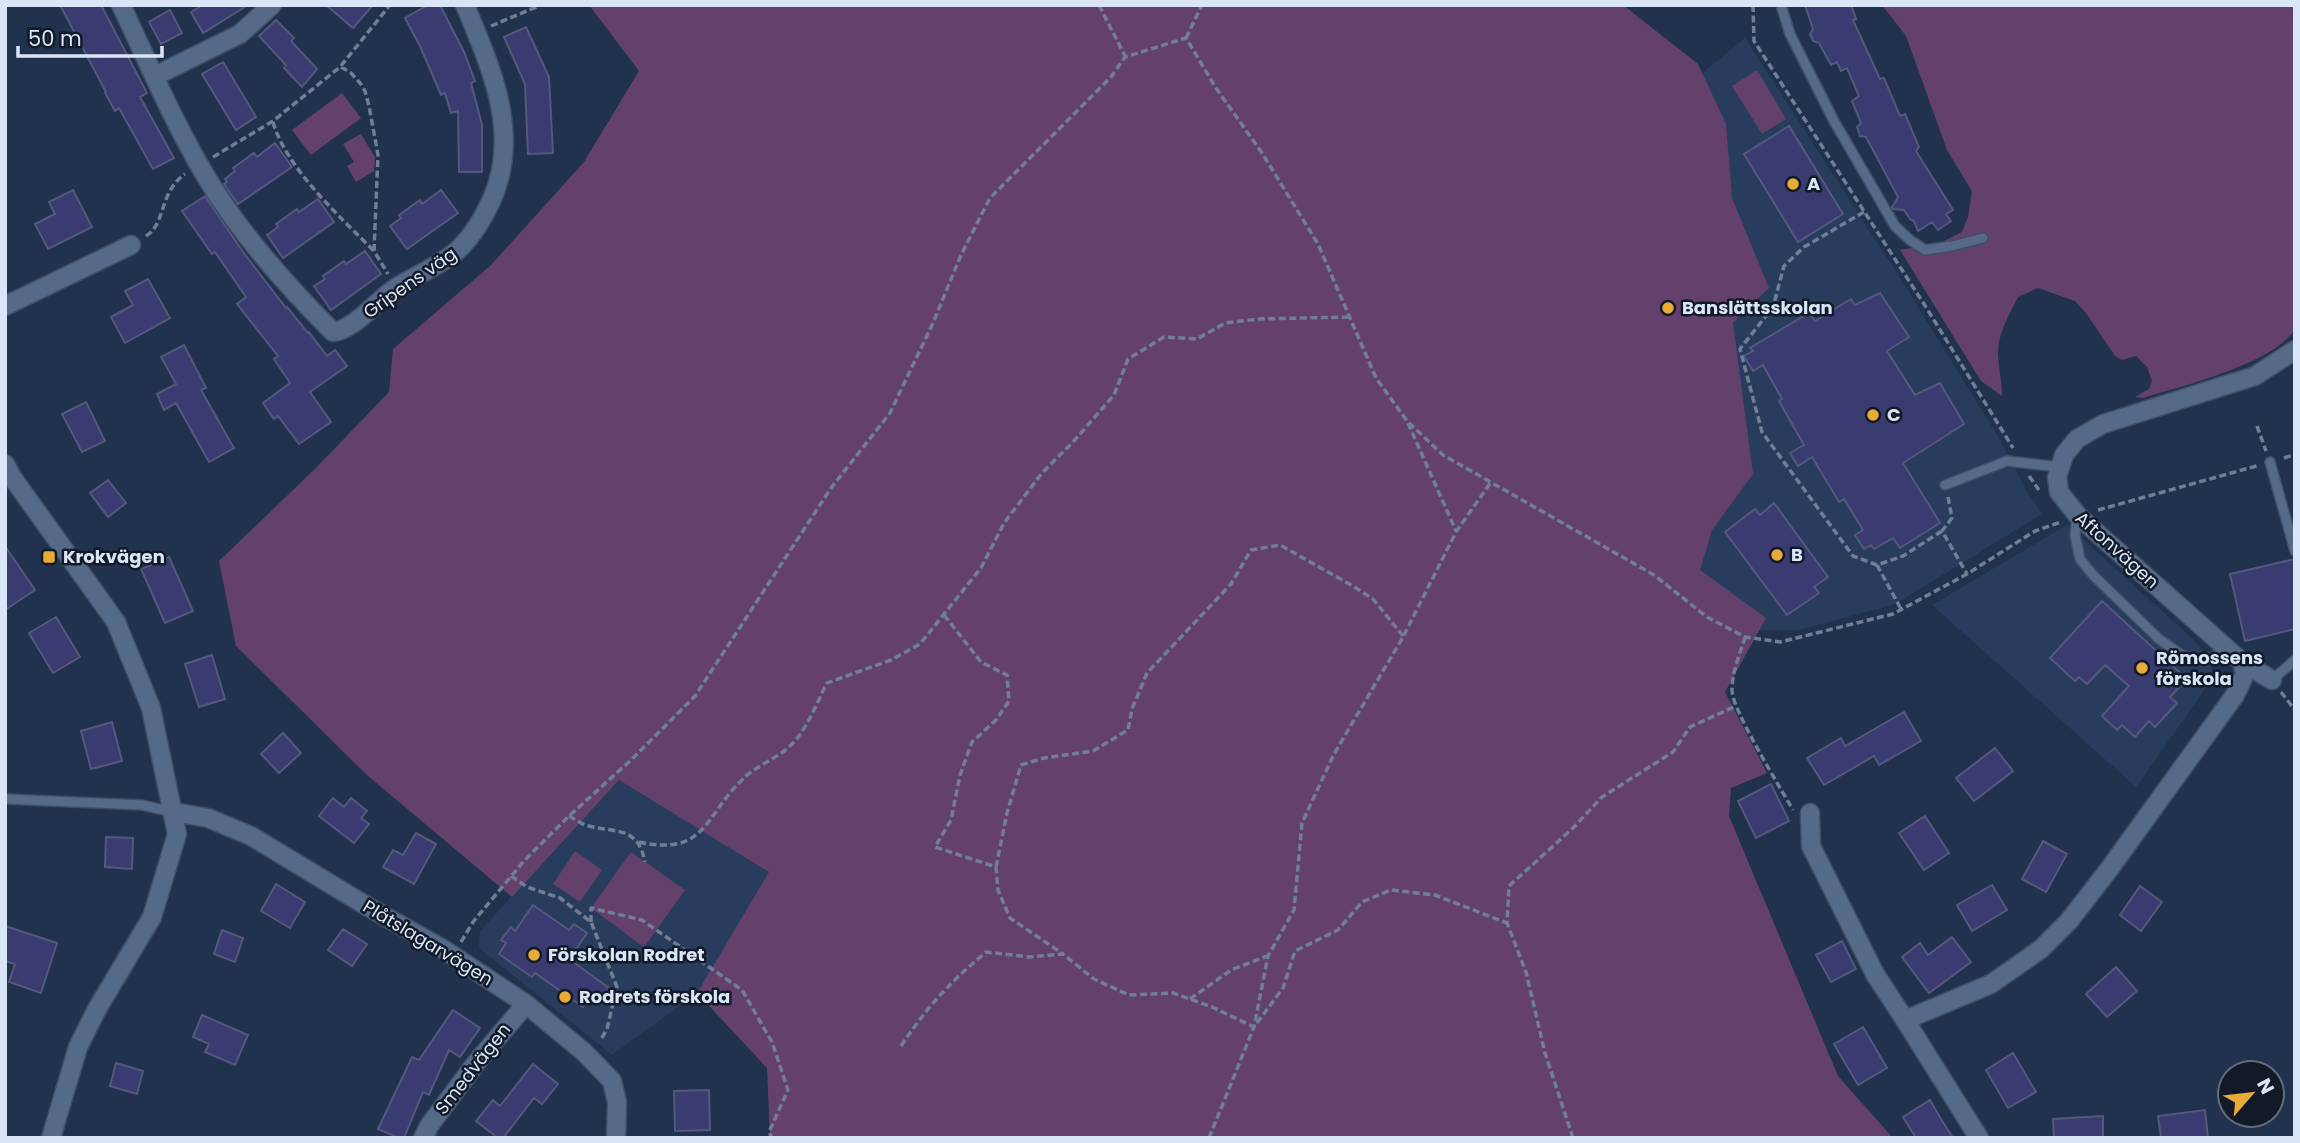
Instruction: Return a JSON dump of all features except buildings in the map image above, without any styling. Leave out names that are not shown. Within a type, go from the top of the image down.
[{"type":"street","name":"Gripens väg","points":[[121,5],[199,165],[215,190],[267,261],[333,332],[345,330],[397,287],[459,249],[485,215],[498,184],[504,158],[502,107],[465,5]]},
{"type":"street","points":[[155,76],[240,34],[272,5]]},
{"type":"street","points":[[5,306],[131,245]]},
{"type":"street","points":[[2059,467],[2064,455],[2077,439],[2103,424],[2255,376],[2295,350]]},
{"type":"street","name":"Aftonvägen","points":[[2059,467],[2059,492],[2078,516],[2242,662],[2272,680]]},
{"type":"street","points":[[7,474],[116,622],[151,708],[177,834],[152,918],[97,1009],[78,1047],[51,1138]]},
{"type":"street","points":[[1905,1020],[1991,984],[2041,949],[2070,921],[2235,695],[2245,674],[2242,662]]},
{"type":"street","name":"Plåtslagarvägen","points":[[174,812],[208,818],[251,836],[453,956],[526,1004],[590,1058],[612,1081],[617,1102],[616,1138]]},
{"type":"street","points":[[1810,813],[1811,846],[1875,974],[1979,1138]]},
{"type":"street","name":"Smedvägen","points":[[423,1138],[475,1063],[526,1004]]},
{"type":"lane","points":[[1781,5],[1790,34],[1835,121],[1895,226],[1925,250],[1983,238]]},
{"type":"lane","points":[[1945,485],[2007,461],[2059,467]]},
{"type":"lane","points":[[2270,462],[2295,551]]},
{"type":"lane","points":[[2078,516],[2075,535],[2080,559],[2159,639],[2180,654],[2204,661],[2219,654],[2226,645]]},
{"type":"lane","points":[[2272,680],[2295,660]]},
{"type":"lane","points":[[5,799],[142,805],[174,812]]},
{"type":"path","points":[[131,245],[153,232],[169,189],[178,179],[273,121],[340,67],[390,5]]},
{"type":"path","points":[[477,32],[541,5]]},
{"type":"path","points":[[1099,5],[1125,57]]},
{"type":"path","points":[[453,956],[473,922],[511,876],[569,816],[630,761],[695,696],[831,488],[890,413],[989,198],[1111,77],[1125,57],[1186,38],[1202,5]]},
{"type":"path","points":[[1753,5],[1754,41],[2040,491]]},
{"type":"path","points":[[1186,38],[1318,244],[1376,378],[1407,421],[1443,455],[1654,575],[1707,617],[1745,637],[1780,642],[1893,614],[1968,574],[2035,531],[2078,516],[2295,454]]},
{"type":"path","points":[[340,67],[351,74],[365,91],[378,155],[374,251]]},
{"type":"path","points":[[273,121],[276,132],[304,177],[374,251],[397,287]]},
{"type":"path","points":[[1864,212],[1804,247],[1784,266],[1773,307],[1740,349],[1762,432],[1853,556],[1877,565],[1903,556],[1942,531],[1952,518],[1945,485]]},
{"type":"path","points":[[569,816],[587,826],[622,831],[639,842],[656,846],[675,846],[703,831],[725,797],[745,776],[787,750],[804,728],[827,683],[891,660],[920,644],[981,569],[1004,523],[1042,473],[1114,395],[1128,359],[1164,337],[1197,339],[1225,323],[1259,319],[1348,317]]},
{"type":"path","points":[[1407,421],[1456,532]]},
{"type":"path","points":[[2257,426],[2270,462]]},
{"type":"path","points":[[1209,1138],[1254,1027],[1268,956],[1294,910],[1302,823],[1334,754],[1403,637],[1456,532],[1491,482]]},
{"type":"path","points":[[1942,531],[1968,574]]},
{"type":"path","points":[[1254,1027],[1212,1007],[1173,993],[1129,995],[1094,979],[1010,918],[999,890],[996,867],[1007,813],[1021,765],[1044,758],[1093,751],[1128,730],[1132,709],[1147,673],[1231,584],[1251,550],[1280,545],[1353,586],[1373,599],[1403,637]]},
{"type":"path","points":[[1877,565],[1901,609]]},
{"type":"path","points":[[944,615],[981,662],[1007,675],[1009,701],[996,720],[972,742],[960,775],[951,820],[935,847],[996,867]]},
{"type":"path","points":[[1745,637],[1734,671],[1731,693],[1793,810],[1810,813]]},
{"type":"path","points":[[1573,1138],[1545,1053],[1526,972],[1507,923],[1509,886],[1573,828],[1602,797],[1673,752],[1690,727],[1736,706]]},
{"type":"path","points":[[639,842],[645,862]]},
{"type":"path","points":[[511,876],[527,887],[560,898],[591,922]]},
{"type":"path","points":[[1254,1027],[1283,988],[1295,951],[1338,930],[1362,902],[1391,890],[1434,895],[1507,923]]},
{"type":"path","points":[[590,1058],[607,1029],[617,987],[591,922],[591,908],[642,920],[742,990],[772,1042],[788,1090],[769,1132],[772,1138]]},
{"type":"path","points":[[901,1046],[925,1011],[953,980],[986,952],[1029,957],[1063,954]]},
{"type":"path","points":[[1189,999],[1231,970],[1268,956]]},
{"type":"shaded area","points":[[589,5],[1623,5],[1698,64],[1726,124],[1732,198],[1769,288],[1733,323],[1753,474],[1712,530],[1700,570],[1766,618],[1725,692],[1767,773],[1731,788],[1729,816],[1838,1076],[1893,1138],[770,1138],[767,1068],[697,993],[769,872],[619,780],[512,897],[368,776],[236,646],[219,561],[316,468],[389,392],[393,349],[491,265],[584,162],[639,71]]},
{"type":"shaded area","points":[[1882,5],[2295,5],[2295,329],[2284,342],[2248,363],[2180,387],[2143,398],[2135,397],[2149,389],[2152,381],[2147,367],[2136,356],[2122,360],[2115,356],[2075,301],[2038,288],[2018,297],[2002,333],[1998,356],[2002,396],[1981,381],[1900,250],[1940,243],[1962,232],[1968,217],[1972,191],[1947,150],[1906,36]]},
{"type":"shaded area","name":"Banslättsskolan","points":[[1745,38],[1899,276],[2002,443],[2026,490],[2042,514],[1895,604],[1799,630],[1746,630],[1378,340]]},
{"type":"shaded area","points":[[1757,70],[1786,119],[1762,134],[1732,86]]},
{"type":"shaded area","points":[[342,93],[361,118],[311,155],[292,130]]},
{"type":"shaded area","points":[[361,134],[375,157],[374,171],[356,182],[347,166],[354,162],[343,144]]},
{"type":"shaded area","points":[[2067,525],[2192,638],[2209,657],[2213,678],[2136,787],[1932,605]]},
{"type":"shaded area","points":[[619,780],[770,872],[697,993],[612,1055],[479,948],[480,931]]},
{"type":"shaded area","points":[[575,851],[602,870],[580,902],[553,884]]},
{"type":"shaded area","points":[[631,852],[685,890],[644,947],[591,908]]},
{"type":"place","name":"A","points":[[1793,184]]},
{"type":"place","name":"Banslättsskolan","points":[[1668,308]]},
{"type":"place","name":"C","points":[[1873,415]]},
{"type":"place","name":"B","points":[[1777,555]]},
{"type":"place","name":"Krokvägen","points":[[49,557]]},
{"type":"place","name":"Römossens förskola","points":[[2142,668]]},
{"type":"place","name":"Förskolan Rodret","points":[[534,955]]},
{"type":"place","name":"Rodrets förskola","points":[[565,997]]}]
